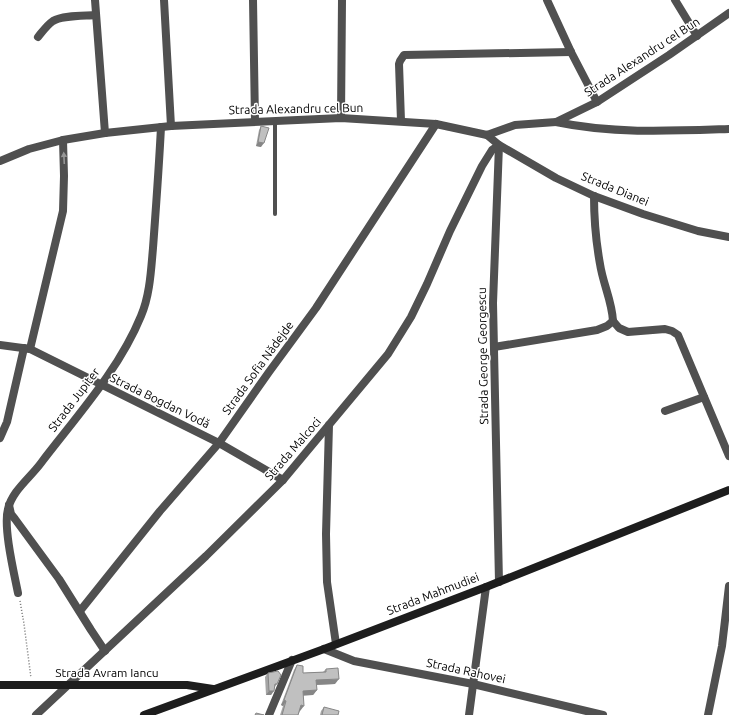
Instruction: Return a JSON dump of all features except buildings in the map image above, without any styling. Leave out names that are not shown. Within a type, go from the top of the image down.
[{"type":"main road","name":"Strada Mahmudiei","points":[[144,715],[486,588],[729,490]]},
{"type":"main road","name":"Strada Avram Iancu","points":[[0,685],[187,684],[214,689]]},
{"type":"street","points":[[96,0],[105,133]]},
{"type":"street","points":[[164,0],[171,126]]},
{"type":"street","points":[[253,0],[255,122]]},
{"type":"street","points":[[342,0],[342,118]]},
{"type":"street","points":[[547,0],[571,52],[597,102]]},
{"type":"street","points":[[675,0],[696,36]]},
{"type":"street","name":"Strada Alexandru cel Bun","points":[[0,161],[29,149],[63,140],[105,133],[171,126],[342,118],[436,124],[487,135],[516,125],[556,122],[597,102],[729,13]]},
{"type":"street","points":[[38,37],[46,26],[59,18],[96,15]]},
{"type":"street","points":[[401,121],[399,64],[404,55],[571,52]]},
{"type":"street","points":[[556,122],[620,130],[682,131],[729,129]]},
{"type":"street","name":"Strada Sofia Nădejde","points":[[80,611],[160,512],[219,443],[316,308],[436,124]]},
{"type":"street","name":"Strada Jupiter","points":[[9,505],[16,492],[35,470],[100,385],[131,338],[142,314],[150,283],[157,202],[161,127]]},
{"type":"street","points":[[487,135],[499,146]]},
{"type":"street","points":[[0,438],[27,349],[63,210],[63,140]]},
{"type":"street","name":"Strada Dianei","points":[[499,146],[556,178],[594,196],[643,214],[698,231],[729,237]]},
{"type":"street","name":"Strada George Georgescu","points":[[499,146],[493,303],[499,582]]},
{"type":"street","name":"Strada Malcoci","points":[[36,715],[206,556],[283,480],[388,354],[403,331],[427,284],[450,231],[482,166],[492,150],[499,146]]},
{"type":"street","points":[[594,196],[594,218],[600,265],[611,306],[612,321],[620,328],[628,332],[665,329],[678,335],[729,456]]},
{"type":"street","points":[[494,347],[597,330],[607,326],[612,321]]},
{"type":"street","name":"Strada Bogdan Vodă","points":[[0,345],[27,349],[219,443],[283,480]]},
{"type":"street","points":[[665,411],[704,397]]},
{"type":"street","points":[[329,425],[326,534],[328,582],[336,644]]},
{"type":"street","points":[[9,505],[6,518],[18,593]]},
{"type":"street","points":[[9,505],[15,519],[59,579],[105,651]]},
{"type":"street","points":[[708,715],[722,646],[729,586]]},
{"type":"street","points":[[469,715],[486,588]]},
{"type":"street","name":"Strada Rahovei","points":[[324,649],[354,661],[473,684],[603,715]]},
{"type":"street","points":[[269,715],[292,660]]},
{"type":"lane","points":[[275,120],[275,214]]},
{"type":"path","points":[[18,593],[24,624],[31,686]]}]
